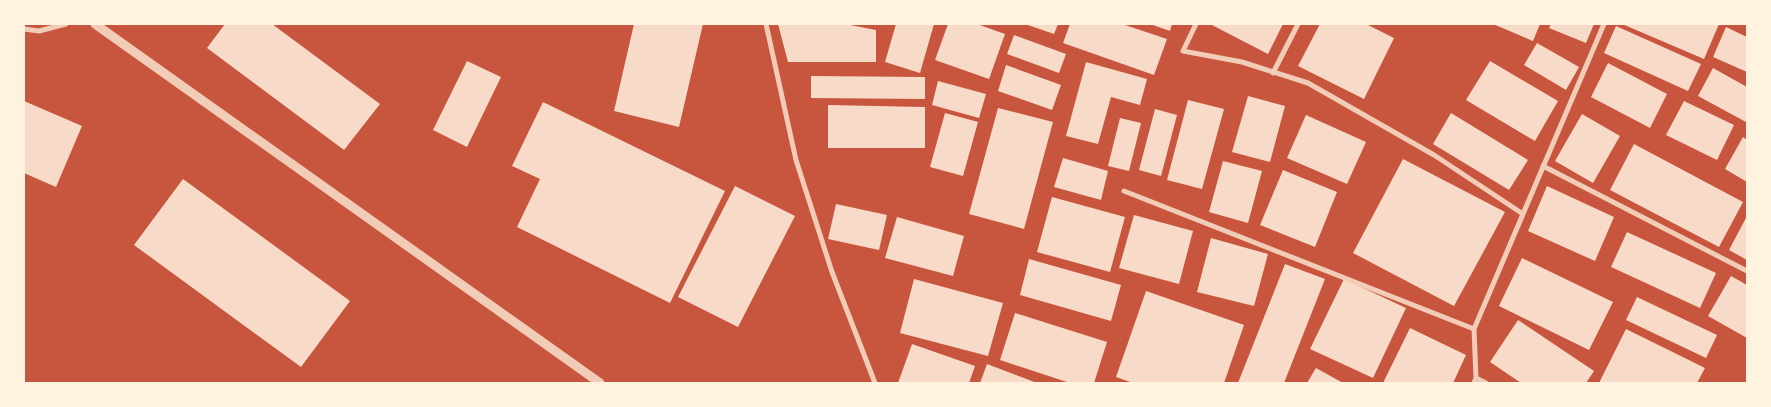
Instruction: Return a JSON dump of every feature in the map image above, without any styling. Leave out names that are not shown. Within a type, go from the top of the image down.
[{"type":"street","points":[[24,30],[39,31],[66,24]]},
{"type":"street","points":[[95,24],[600,383]]},
{"type":"street","points":[[766,24],[796,160],[832,272],[875,383]]},
{"type":"street","points":[[1196,24],[1183,51],[1242,62],[1308,83],[1434,155],[1522,214]]},
{"type":"street","points":[[1274,73],[1298,24]]},
{"type":"street","points":[[1486,383],[1475,381],[1474,329],[1604,24]]},
{"type":"street","points":[[1543,166],[1747,271]]},
{"type":"street","points":[[1124,191],[1474,329]]},
{"type":"building","points":[[225,24],[272,24],[380,104],[344,150],[207,48]]},
{"type":"building","points":[[634,24],[703,24],[679,127],[614,111]]},
{"type":"building","points":[[778,24],[845,24],[876,30],[876,62],[788,62]]},
{"type":"building","points":[[896,24],[934,24],[920,73],[885,62]]},
{"type":"building","points":[[948,24],[977,24],[1005,34],[989,79],[935,60]]},
{"type":"building","points":[[1025,24],[1058,24],[1054,34]]},
{"type":"building","points":[[1070,24],[1122,24],[1167,39],[1154,75],[1063,43]]},
{"type":"building","points":[[1150,24],[1172,24],[1170,31]]},
{"type":"building","points":[[1210,24],[1283,24],[1268,54]]},
{"type":"building","points":[[1320,24],[1366,24],[1394,38],[1364,99],[1298,66]]},
{"type":"building","points":[[1493,24],[1540,24],[1533,41]]},
{"type":"building","points":[[1551,24],[1594,24],[1586,43],[1549,28]]},
{"type":"building","points":[[1622,24],[1719,24],[1704,59]]},
{"type":"building","points":[[1616,26],[1701,64],[1688,91],[1604,53]]},
{"type":"building","points":[[1726,27],[1747,37],[1747,72],[1713,57]]},
{"type":"building","points":[[1014,35],[1066,54],[1059,73],[1007,54]]},
{"type":"building","points":[[1537,43],[1579,67],[1566,90],[1524,65]]},
{"type":"building","points":[[467,61],[501,77],[467,147],[433,130]]},
{"type":"building","points":[[1490,61],[1558,101],[1535,141],[1466,100]]},
{"type":"building","points":[[1086,62],[1147,79],[1140,105],[1111,97],[1098,144],[1066,136]]},
{"type":"building","points":[[1608,63],[1667,94],[1650,128],[1591,97]]},
{"type":"building","points":[[1006,65],[1061,85],[1052,110],[998,91]]},
{"type":"building","points":[[1713,68],[1747,87],[1746,122],[1698,96]]},
{"type":"building","points":[[811,76],[925,77],[925,99],[811,98]]},
{"type":"building","points":[[938,81],[986,94],[979,118],[932,105]]},
{"type":"building","points":[[1248,96],[1285,106],[1270,162],[1232,152]]},
{"type":"building","points":[[1188,100],[1224,109],[1202,189],[1167,180]]},
{"type":"building","points":[[24,101],[82,126],[56,187],[24,173]]},
{"type":"building","points":[[1684,101],[1734,125],[1717,160],[1666,135]]},
{"type":"building","points":[[543,102],[725,191],[670,303],[517,227],[540,179],[512,166]]},
{"type":"building","points":[[828,105],[925,107],[925,148],[828,148]]},
{"type":"building","points":[[998,108],[1053,122],[1024,229],[969,214]]},
{"type":"building","points":[[1155,109],[1177,115],[1161,176],[1139,170]]},
{"type":"building","points":[[945,113],[978,122],[963,176],[930,167]]},
{"type":"building","points":[[1451,113],[1528,160],[1509,190],[1433,144]]},
{"type":"building","points":[[1582,114],[1620,136],[1593,183],[1555,161]]},
{"type":"building","points":[[1306,115],[1366,142],[1347,184],[1287,158]]},
{"type":"building","points":[[1120,118],[1141,123],[1129,171],[1108,166]]},
{"type":"building","points":[[1743,137],[1747,140],[1747,182],[1725,169]]},
{"type":"building","points":[[1634,144],[1743,202],[1719,247],[1610,190]]},
{"type":"building","points":[[1063,158],[1108,171],[1101,200],[1054,187]]},
{"type":"building","points":[[1403,159],[1505,212],[1454,306],[1353,253]]},
{"type":"building","points":[[1223,161],[1262,171],[1248,223],[1209,212]]},
{"type":"building","points":[[1283,170],[1337,192],[1315,247],[1260,225]]},
{"type":"building","points":[[183,179],[350,301],[301,367],[134,245]]},
{"type":"building","points":[[735,186],[795,216],[738,327],[678,297]]},
{"type":"building","points":[[1547,186],[1614,217],[1595,261],[1528,231]]},
{"type":"building","points":[[1052,197],[1125,217],[1110,272],[1037,252]]},
{"type":"building","points":[[836,204],[887,215],[879,250],[828,239]]},
{"type":"building","points":[[1134,215],[1193,231],[1179,284],[1119,268]]},
{"type":"building","points":[[1747,216],[1747,260],[1729,250]]},
{"type":"building","points":[[897,217],[964,236],[953,276],[885,258]]},
{"type":"building","points":[[1627,232],[1716,273],[1700,308],[1611,267]]},
{"type":"building","points":[[1211,238],[1268,254],[1254,306],[1197,292]]},
{"type":"building","points":[[1522,258],[1613,302],[1589,350],[1499,306]]},
{"type":"building","points":[[1029,259],[1121,285],[1111,321],[1020,295]]},
{"type":"building","points":[[1285,264],[1325,279],[1284,383],[1238,383]]},
{"type":"building","points":[[1731,276],[1747,285],[1747,338],[1708,316]]},
{"type":"building","points":[[914,279],[1003,303],[988,356],[900,333]]},
{"type":"building","points":[[1344,279],[1406,308],[1373,378],[1310,349]]},
{"type":"building","points":[[1146,291],[1244,325],[1224,383],[1133,383],[1116,377]]},
{"type":"building","points":[[1637,297],[1717,335],[1706,358],[1626,320]]},
{"type":"building","points":[[1015,313],[1107,342],[1094,383],[1070,383],[1000,360]]},
{"type":"building","points":[[1518,320],[1594,371],[1586,383],[1521,383],[1490,362]]},
{"type":"building","points":[[1410,328],[1466,355],[1453,383],[1383,383]]},
{"type":"building","points":[[1626,329],[1705,368],[1697,383],[1599,383]]},
{"type":"building","points":[[912,344],[975,366],[969,383],[898,383]]},
{"type":"building","points":[[987,364],[1037,383],[980,383]]},
{"type":"building","points":[[1316,368],[1343,383],[1307,383]]}]
